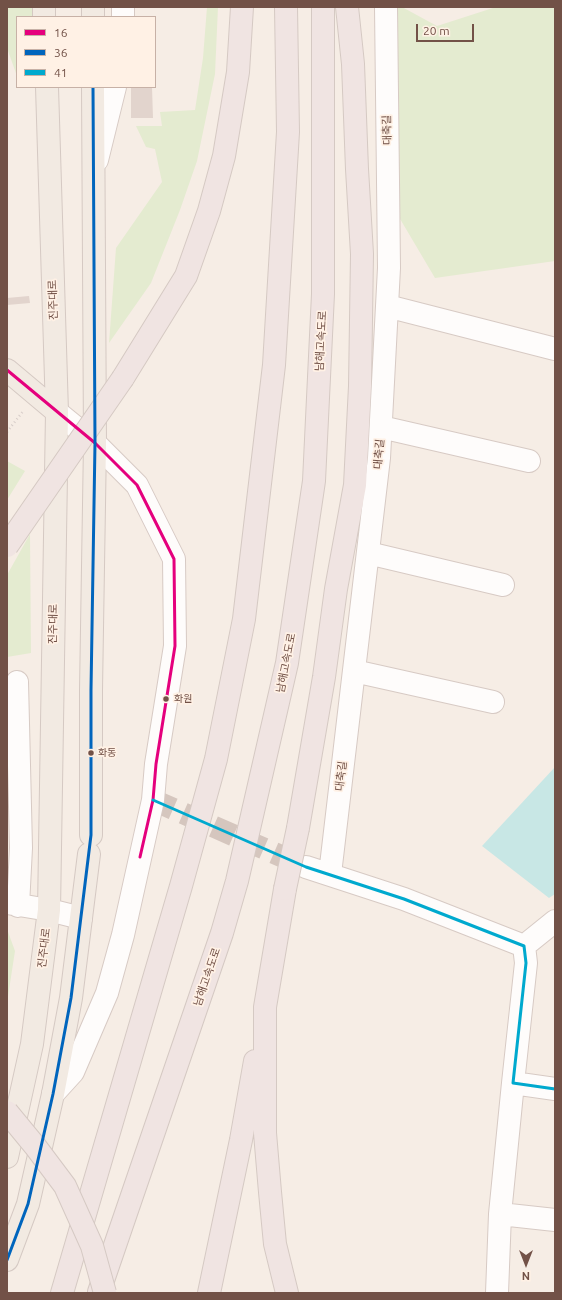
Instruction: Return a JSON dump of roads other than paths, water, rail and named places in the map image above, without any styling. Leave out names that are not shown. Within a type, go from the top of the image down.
[{"type":"highway","points":[[7,546],[123,378],[186,276],[209,211],[224,156],[238,72],[242,7]]},
{"type":"highway","points":[[62,1293],[181,886],[216,759],[244,619],[274,365],[288,132],[286,7]]},
{"type":"highway","name":"남해고속도로","points":[[99,1293],[222,933],[237,881],[287,663],[314,481],[323,294],[323,7]]},
{"type":"highway","points":[[209,1293],[241,1140],[285,889],[298,828],[324,677],[336,589],[355,485],[360,386],[362,254],[353,64],[347,7]]},
{"type":"highway","points":[[264,1007],[265,1133],[275,1244],[287,1293]]},
{"type":"highway","points":[[7,1112],[65,1186],[92,1246],[104,1293]]},
{"type":"main road","name":"진주대로","points":[[7,1157],[32,1044],[49,910],[57,412],[47,88]]},
{"type":"main road","points":[[7,1260],[28,1204],[53,1094],[71,998],[90,844],[95,443],[93,88]]},
{"type":"main road","points":[[7,370],[57,412]]},
{"type":"street","name":"대축길","points":[[330,874],[379,458],[389,268],[386,7]]},
{"type":"street","points":[[94,177],[115,88]]},
{"type":"street","points":[[387,306],[555,349]]},
{"type":"street","points":[[53,1094],[73,1072],[109,986],[123,935],[153,800],[156,764],[175,646],[174,559],[137,485],[95,443],[57,412]]},
{"type":"street","points":[[381,427],[529,461]]},
{"type":"street","points":[[368,553],[503,585]]},
{"type":"street","points":[[354,671],[492,702]]},
{"type":"street","points":[[17,682],[21,848],[13,905],[49,910],[81,918]]},
{"type":"street","points":[[306,867],[404,899],[524,946]]},
{"type":"street","points":[[524,946],[555,921]]},
{"type":"street","points":[[497,1293],[500,1214],[526,963],[524,946]]},
{"type":"street","points":[[513,1083],[555,1089]]},
{"type":"street","points":[[500,1214],[555,1220]]},
{"type":"water","points":[[555,767],[555,894],[549,898],[482,846]]},
{"type":"tunnel","points":[[153,800],[306,867]]},
{"type":"place","name":"화원","points":[[166,699]]},
{"type":"place","name":"화동","points":[[91,753]]}]
